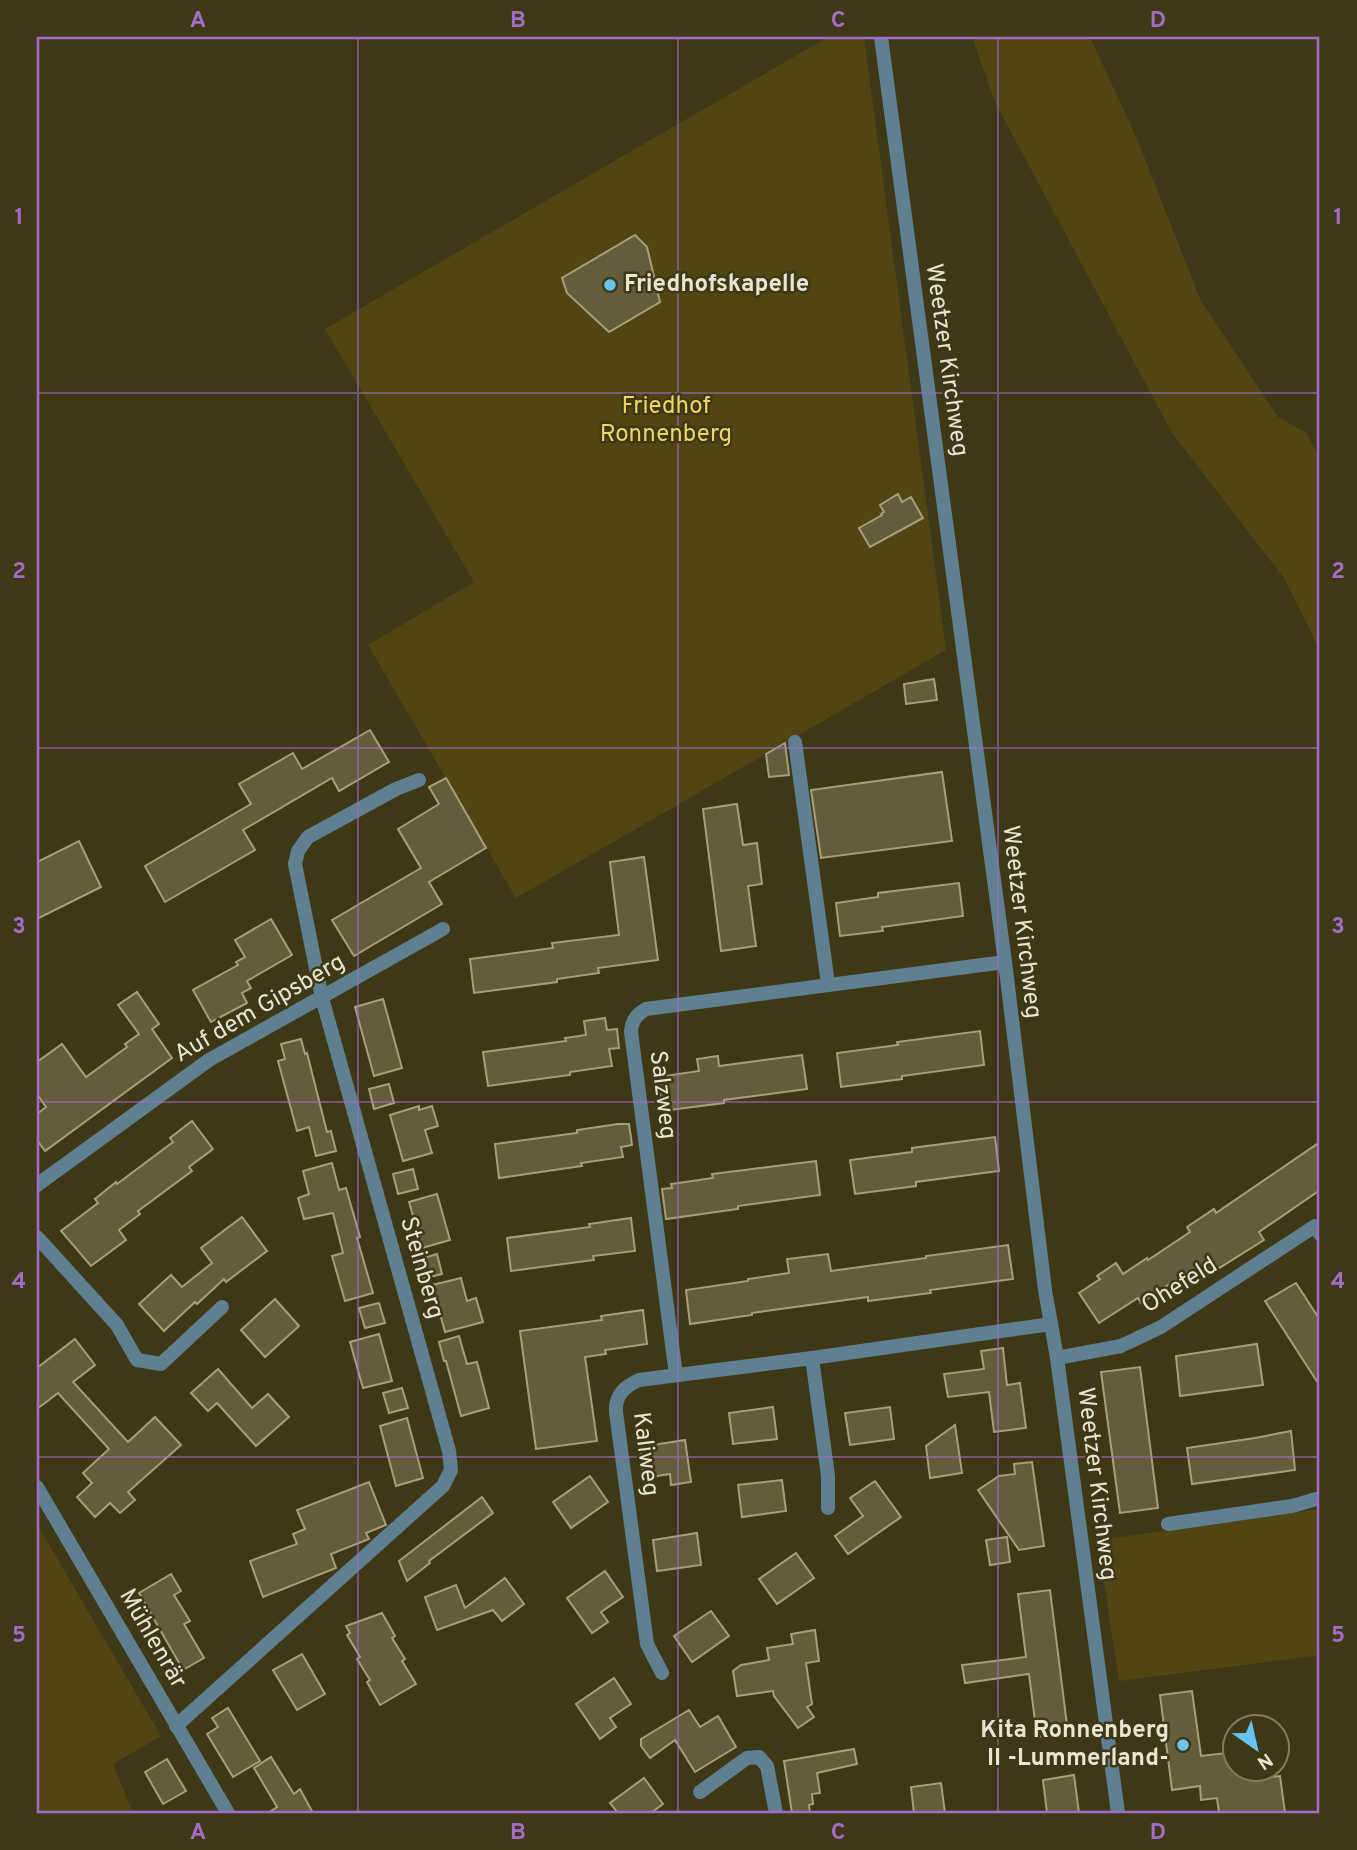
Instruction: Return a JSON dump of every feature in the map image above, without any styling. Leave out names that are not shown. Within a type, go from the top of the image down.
[{"type":"street","name":"Weetzer Kirchweg","points":[[880,37],[1004,962],[1042,1270],[1118,1813]]},
{"type":"street","points":[[795,742],[828,984]]},
{"type":"street","name":"Steinberg","points":[[176,1726],[435,1494],[443,1486],[450,1470],[449,1451],[322,998],[295,864],[298,851],[308,837],[396,789],[419,780]]},
{"type":"street","name":"Auf dem Gipsberg","points":[[37,1185],[209,1060],[443,929]]},
{"type":"street","name":"Salzweg","points":[[676,1375],[631,1032],[636,1015],[646,1009],[1004,962]]},
{"type":"street","name":"Ohefeld","points":[[1056,1358],[1121,1346],[1161,1327],[1319,1228]]},
{"type":"street","points":[[37,1237],[117,1325],[136,1360],[161,1364],[222,1307]]},
{"type":"street","name":"Kaliweg","points":[[662,1673],[647,1644],[615,1402],[624,1387],[639,1380],[1051,1324]]},
{"type":"street","points":[[812,1358],[828,1476],[828,1508]]},
{"type":"street","name":"Mühlenrär","points":[[37,1487],[228,1813]]},
{"type":"street","points":[[1168,1524],[1292,1506],[1320,1499]]},
{"type":"street","points":[[700,1791],[747,1758],[759,1757],[768,1766],[776,1813]]},
{"type":"green space","name":"Friedhof Ronnenberg","points":[[828,37],[864,37],[946,650],[516,898],[368,645],[474,582],[325,329]]},
{"type":"green space","points":[[972,37],[1090,37],[1138,141],[1200,299],[1278,417],[1306,433],[1320,458],[1320,650],[1284,578],[1172,433],[995,102]]},
{"type":"green space","points":[[1320,1509],[1320,1655],[1119,1681],[1099,1549],[1113,1538]]},
{"type":"green space","points":[[37,1524],[161,1736],[113,1764],[133,1813],[37,1813]]},
{"type":"building","name":"Friedhofskapelle","points":[[635,235],[647,247],[660,302],[609,332],[567,293],[562,278]]},
{"type":"building","points":[[898,494],[902,502],[911,497],[923,518],[870,547],[859,528],[882,515],[884,512],[880,505]]},
{"type":"building","points":[[934,679],[937,700],[906,704],[904,684]]},
{"type":"building","points":[[370,730],[389,762],[339,791],[332,778],[243,830],[255,850],[165,902],[145,866],[251,804],[239,784],[293,753],[302,769]]},
{"type":"building","points":[[785,743],[789,775],[769,777],[766,754]]},
{"type":"building","points":[[942,772],[952,841],[821,858],[811,790]]},
{"type":"building","points":[[446,778],[486,848],[429,882],[442,904],[354,956],[332,920],[421,868],[398,829],[439,804],[429,787]]},
{"type":"building","points":[[737,804],[743,845],[757,843],[762,884],[748,886],[756,946],[721,951],[703,809]]},
{"type":"building","points":[[79,841],[101,887],[37,919],[37,862]]},
{"type":"building","points":[[644,857],[658,960],[598,968],[599,973],[557,979],[557,982],[474,993],[470,959],[553,948],[552,943],[619,935],[610,862]]},
{"type":"building","points":[[959,883],[963,916],[882,927],[883,931],[840,936],[836,903],[878,897],[878,893]]},
{"type":"building","points":[[271,919],[292,955],[247,981],[251,988],[242,993],[247,1003],[211,1022],[193,990],[238,965],[236,962],[245,957],[235,940]]},
{"type":"building","points":[[137,992],[159,1024],[152,1029],[172,1058],[45,1151],[37,1140],[37,1114],[46,1107],[37,1094],[37,1062],[62,1044],[86,1077],[127,1047],[125,1044],[139,1034],[118,1005]]},
{"type":"building","points":[[383,999],[402,1068],[374,1076],[355,1007]]},
{"type":"building","points":[[605,1018],[607,1030],[617,1029],[619,1048],[609,1049],[612,1066],[570,1072],[570,1075],[488,1086],[483,1052],[566,1041],[565,1038],[586,1035],[584,1021]]},
{"type":"building","points":[[980,1031],[984,1065],[841,1087],[837,1053]]},
{"type":"building","points":[[301,1039],[327,1132],[331,1131],[336,1151],[316,1156],[309,1127],[297,1131],[278,1061],[285,1059],[281,1044]]},
{"type":"building","points":[[802,1055],[807,1089],[662,1111],[658,1077],[699,1071],[697,1059],[718,1056],[719,1066]]},
{"type":"building","points":[[389,1084],[394,1103],[374,1109],[369,1089]]},
{"type":"building","points":[[419,1106],[419,1110],[432,1106],[438,1126],[425,1130],[432,1153],[403,1161],[390,1115]]},
{"type":"building","points":[[192,1121],[213,1149],[189,1167],[192,1171],[138,1211],[140,1214],[119,1230],[126,1240],[91,1266],[61,1231],[98,1203],[95,1199],[116,1182],[117,1184],[173,1142],[170,1138]]},
{"type":"building","points":[[629,1124],[632,1145],[621,1147],[623,1157],[499,1178],[495,1144],[577,1133],[577,1130]]},
{"type":"building","points":[[995,1137],[999,1171],[916,1182],[916,1186],[855,1194],[850,1160],[912,1152],[912,1148]]},
{"type":"building","points":[[1320,1142],[1320,1190],[1259,1232],[1264,1240],[1197,1282],[1189,1271],[1141,1303],[1138,1298],[1099,1323],[1079,1293],[1100,1279],[1097,1276],[1116,1263],[1123,1274],[1147,1258],[1148,1260],[1190,1232],[1187,1227],[1214,1209],[1216,1213]]},
{"type":"building","points":[[816,1161],[820,1195],[666,1219],[662,1189],[672,1188],[671,1184],[713,1178],[712,1174]]},
{"type":"building","points":[[332,1163],[339,1190],[346,1188],[373,1293],[345,1301],[332,1256],[343,1253],[333,1213],[304,1219],[298,1198],[309,1194],[303,1171]]},
{"type":"building","points":[[413,1169],[418,1189],[398,1194],[393,1174]]},
{"type":"building","points":[[437,1194],[450,1240],[422,1248],[409,1202]]},
{"type":"building","points":[[242,1217],[267,1251],[226,1282],[224,1279],[164,1331],[139,1304],[171,1275],[182,1287],[212,1263],[201,1248]]},
{"type":"building","points":[[631,1218],[635,1251],[593,1256],[594,1260],[511,1271],[507,1238],[590,1227],[589,1224]]},
{"type":"building","points":[[1008,1245],[1013,1279],[930,1290],[931,1293],[868,1301],[868,1297],[690,1324],[686,1290],[789,1273],[787,1259],[828,1254],[831,1271]]},
{"type":"building","points":[[437,1254],[442,1274],[422,1279],[417,1260]]},
{"type":"building","points":[[461,1278],[467,1301],[476,1298],[483,1322],[445,1332],[432,1285]]},
{"type":"building","points":[[1296,1283],[1320,1320],[1320,1386],[1265,1301]]},
{"type":"building","points":[[275,1299],[299,1326],[265,1357],[241,1330]]},
{"type":"building","points":[[379,1303],[385,1323],[365,1328],[359,1308]]},
{"type":"building","points":[[643,1310],[647,1344],[605,1350],[606,1354],[585,1357],[597,1441],[536,1449],[520,1331],[602,1320],[601,1316]]},
{"type":"building","points":[[379,1334],[392,1381],[363,1388],[350,1342]]},
{"type":"building","points":[[459,1336],[467,1364],[477,1362],[489,1408],[461,1416],[439,1342]]},
{"type":"building","points":[[75,1339],[95,1365],[73,1382],[128,1442],[155,1417],[181,1445],[128,1492],[135,1500],[120,1513],[110,1503],[95,1517],[77,1497],[92,1483],[83,1473],[109,1449],[58,1393],[37,1409],[37,1368]]},
{"type":"building","points":[[1257,1344],[1263,1385],[1180,1396],[1176,1356]]},
{"type":"building","points":[[1003,1348],[1007,1385],[1020,1383],[1026,1428],[994,1432],[989,1392],[948,1397],[944,1374],[984,1369],[981,1351]]},
{"type":"building","points":[[1140,1367],[1158,1508],[1120,1513],[1101,1372]]},
{"type":"building","points":[[218,1369],[252,1408],[268,1394],[289,1417],[256,1446],[217,1403],[208,1411],[191,1393]]},
{"type":"building","points":[[402,1388],[408,1408],[389,1413],[383,1393]]},
{"type":"building","points":[[773,1407],[777,1439],[733,1444],[729,1413]]},
{"type":"building","points":[[890,1407],[894,1439],[850,1445],[845,1413]]},
{"type":"building","points":[[407,1418],[423,1478],[396,1486],[380,1426]]},
{"type":"building","points":[[955,1425],[962,1473],[930,1478],[926,1446]]},
{"type":"building","points":[[1291,1431],[1295,1470],[1192,1484],[1187,1448]]},
{"type":"building","points":[[685,1440],[691,1482],[671,1485],[670,1474],[644,1478],[640,1447]]},
{"type":"building","points":[[1032,1462],[1044,1546],[1019,1550],[978,1490],[999,1476],[1015,1474],[1014,1464]]},
{"type":"building","points":[[590,1476],[608,1502],[571,1528],[553,1502]]},
{"type":"building","points":[[782,1480],[786,1511],[742,1517],[738,1485]]},
{"type":"building","points":[[875,1481],[901,1517],[848,1554],[835,1536],[863,1516],[850,1498]]},
{"type":"building","points":[[369,1482],[386,1525],[366,1533],[369,1539],[331,1554],[336,1568],[263,1597],[250,1561],[297,1544],[293,1534],[305,1529],[297,1510]]},
{"type":"building","points":[[482,1497],[493,1513],[407,1581],[399,1561]]},
{"type":"building","points":[[697,1533],[701,1565],[657,1571],[653,1540]]},
{"type":"building","points":[[1007,1537],[1010,1562],[990,1565],[986,1540]]},
{"type":"building","points":[[796,1553],[814,1578],[777,1604],[759,1579]]},
{"type":"building","points":[[605,1571],[623,1597],[601,1612],[608,1622],[592,1633],[567,1598]]},
{"type":"building","points":[[171,1574],[181,1591],[174,1595],[190,1621],[184,1624],[204,1658],[183,1670],[139,1593]]},
{"type":"building","points":[[505,1578],[524,1604],[502,1621],[493,1610],[437,1630],[425,1597],[456,1585],[465,1608]]},
{"type":"building","points":[[1050,1590],[1068,1733],[1037,1737],[1029,1674],[965,1683],[962,1665],[1026,1657],[1018,1594]]},
{"type":"building","points":[[711,1611],[729,1636],[692,1662],[674,1636]]},
{"type":"building","points":[[382,1613],[395,1636],[392,1638],[405,1659],[402,1661],[416,1684],[380,1705],[367,1682],[370,1680],[357,1659],[360,1657],[347,1635],[350,1633],[346,1626]]},
{"type":"building","points":[[815,1630],[819,1661],[806,1663],[812,1704],[807,1707],[814,1717],[798,1728],[773,1691],[737,1696],[733,1671],[741,1665],[769,1660],[767,1648],[793,1644],[791,1634]]},
{"type":"building","points":[[302,1654],[325,1694],[297,1710],[273,1670]]},
{"type":"building","points":[[614,1678],[631,1704],[610,1718],[616,1727],[600,1739],[576,1704]]},
{"type":"building","points":[[1192,1691],[1201,1756],[1220,1754],[1220,1784],[1281,1784],[1285,1813],[1219,1813],[1217,1798],[1201,1800],[1200,1786],[1172,1790],[1160,1695]]},
{"type":"building","points":[[228,1708],[260,1761],[233,1777],[207,1734],[218,1727],[212,1718]]},
{"type":"building","points":[[689,1710],[700,1727],[718,1716],[736,1747],[695,1772],[675,1740],[650,1758],[641,1746],[641,1739]]},
{"type":"building","points":[[854,1749],[857,1764],[817,1773],[820,1793],[812,1794],[810,1813],[792,1813],[784,1761]]},
{"type":"building","points":[[271,1757],[294,1794],[300,1789],[313,1813],[268,1813],[277,1807],[254,1768]]},
{"type":"building","points":[[167,1759],[186,1791],[163,1804],[145,1772]]},
{"type":"building","points":[[1074,1775],[1079,1813],[1047,1813],[1043,1780]]},
{"type":"building","points":[[644,1778],[663,1804],[651,1813],[618,1813],[610,1803]]},
{"type":"building","points":[[941,1783],[945,1813],[914,1813],[911,1787]]},
{"type":"place","name":"Friedhofskapelle","points":[[610,285]]},
{"type":"place","name":"Kita Ronnenberg II -Lummerland-","points":[[1183,1745]]}]
